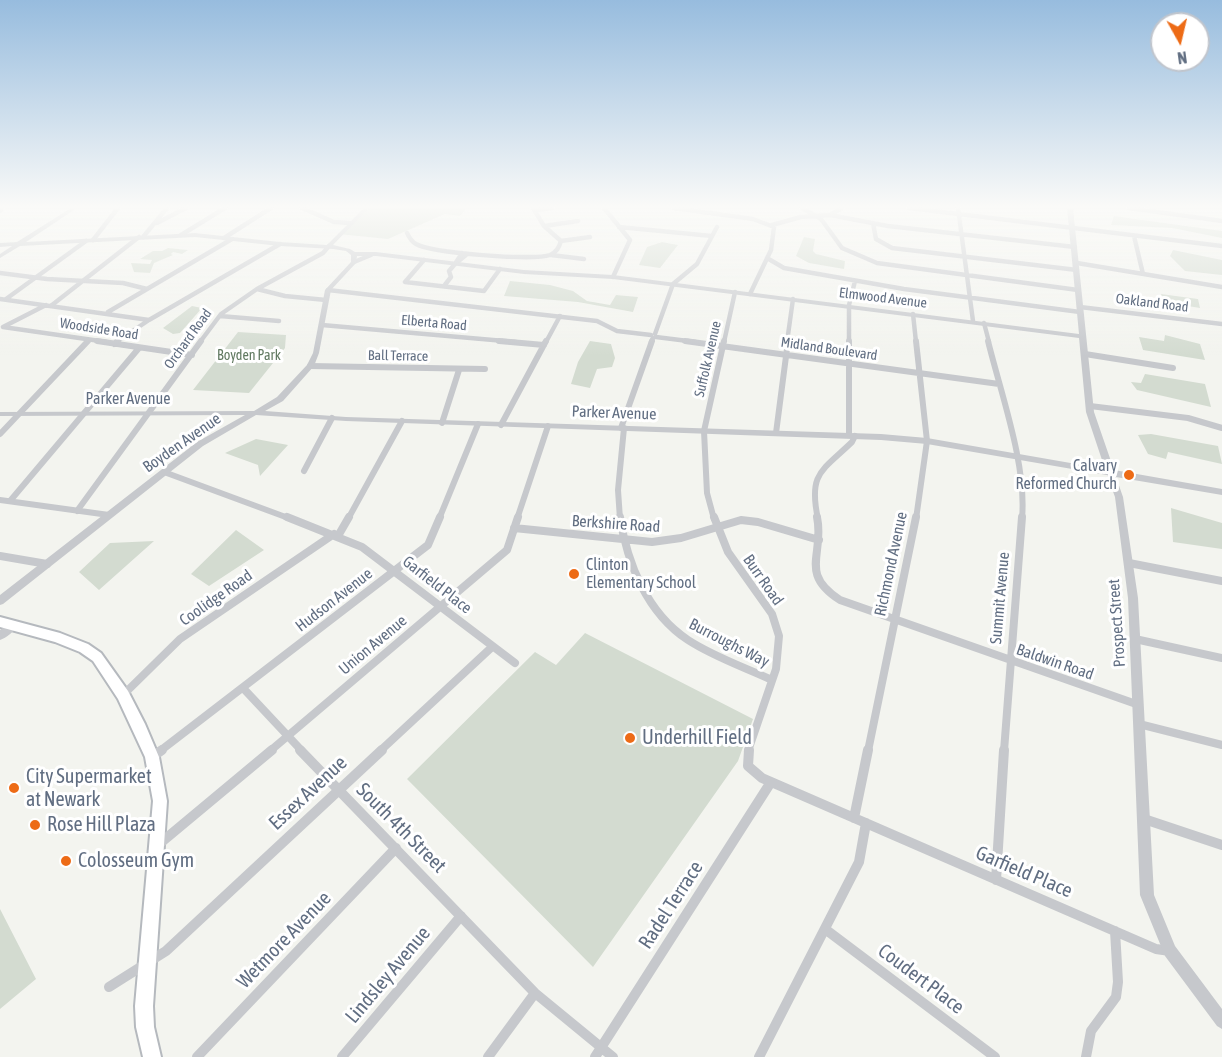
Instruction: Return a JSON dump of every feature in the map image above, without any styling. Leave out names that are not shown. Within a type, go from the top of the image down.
[{"type":"main road","points":[[6,623],[56,637],[91,652],[102,662],[123,695],[152,757],[160,801],[144,1006],[150,1056]]},
{"type":"street","points":[[3,299],[65,257]]},
{"type":"street","points":[[2,328],[49,305],[115,257]]},
{"type":"street","points":[[108,312],[201,257]]},
{"type":"street","points":[[114,344],[149,320],[257,257]]},
{"type":"street","name":"Orchard Road","points":[[77,511],[219,316],[257,289],[315,257]]},
{"type":"street","name":"Elmwood Avenue","points":[[403,257],[500,269],[613,277],[1083,336]]},
{"type":"street","points":[[444,286],[451,277],[449,272],[461,257]]},
{"type":"street","points":[[570,257],[584,259]]},
{"type":"street","points":[[613,277],[622,257]]},
{"type":"street","points":[[673,284],[697,264],[701,257]]},
{"type":"street","points":[[860,257],[892,267],[1078,290]]},
{"type":"street","points":[[964,257],[973,321]]},
{"type":"street","points":[[968,257],[1143,274],[1222,287]]},
{"type":"street","name":"Prospect Street","points":[[1076,257],[1090,406],[1119,497],[1129,563],[1139,705],[1147,895],[1170,951],[1222,1021]]},
{"type":"street","points":[[1139,257],[1143,274]]},
{"type":"street","points":[[328,290],[354,258]]},
{"type":"street","points":[[750,294],[767,258]]},
{"type":"street","name":"Oakland Road","points":[[767,258],[784,268],[970,298],[1222,324]]},
{"type":"street","points":[[424,260],[405,282],[484,291],[500,269]]},
{"type":"street","points":[[0,273],[36,278],[123,282],[147,289]]},
{"type":"street","points":[[852,436],[849,305],[855,281]]},
{"type":"street","name":"Burroughs Way","points":[[673,284],[622,428],[619,510],[625,540],[644,590],[662,619],[688,640],[772,680]]},
{"type":"street","points":[[257,289],[285,296],[326,300]]},
{"type":"street","name":"Boyden Avenue","points":[[0,601],[209,438],[280,399],[310,366],[322,325],[328,290]]},
{"type":"street","name":"Midland Boulevard","points":[[328,290],[601,321],[617,331],[998,382]]},
{"type":"street","name":"Suffolk Avenue","points":[[704,430],[735,292]]},
{"type":"street","points":[[3,299],[108,312],[149,320]]},
{"type":"street","points":[[776,433],[793,299]]},
{"type":"street","name":"Richmond Avenue","points":[[854,818],[918,507],[927,441],[913,314]]},
{"type":"street","points":[[219,316],[279,321]]},
{"type":"street","points":[[501,424],[560,316]]},
{"type":"street","name":"Summit Avenue","points":[[984,323],[1017,457],[1023,507],[1010,661],[996,880]]},
{"type":"street","name":"Elberta Road","points":[[322,325],[544,345]]},
{"type":"street","name":"Woodside Road","points":[[2,328],[192,355]]},
{"type":"street","points":[[0,434],[88,341]]},
{"type":"street","points":[[10,501],[139,348]]},
{"type":"street","points":[[1085,354],[1173,368]]},
{"type":"street","name":"Ball Terrace","points":[[310,366],[485,369]]},
{"type":"street","points":[[442,423],[459,370]]},
{"type":"street","points":[[279,414],[274,409],[280,399]]},
{"type":"street","points":[[1090,406],[1188,418],[1222,428]]},
{"type":"street","name":"Parker Avenue","points":[[0,414],[255,413],[442,423],[852,436],[927,441],[1222,492]]},
{"type":"street","points":[[231,414],[237,419],[233,425]]},
{"type":"street","points":[[304,471],[332,418]]},
{"type":"street","name":"Coolidge Road","points":[[123,695],[180,639],[336,535],[402,421]]},
{"type":"street","name":"Hudson Avenue","points":[[152,757],[428,545],[478,424]]},
{"type":"street","name":"Union Avenue","points":[[158,845],[442,607],[507,549],[548,426]]},
{"type":"street","name":"Burr Road","points":[[704,430],[707,493],[716,526],[728,552],[772,614],[777,627],[779,648],[772,680],[747,755],[748,766],[756,775],[771,782]]},
{"type":"street","name":"Baldwin Road","points":[[852,436],[852,442],[817,476],[813,483],[819,540],[814,565],[818,578],[826,589],[848,605],[1139,705]]},
{"type":"street","name":"Garfield Place","points":[[164,472],[336,535],[362,547],[515,663]]},
{"type":"street","points":[[0,500],[109,515]]},
{"type":"street","name":"Berkshire Road","points":[[514,528],[625,540],[671,540],[731,522],[758,522],[819,540]]},
{"type":"street","points":[[0,556],[47,564]]},
{"type":"street","points":[[1129,563],[1222,581]]},
{"type":"street","points":[[0,636],[6,623]]},
{"type":"street","points":[[1135,639],[1222,658]]},
{"type":"street","name":"Essex Avenue","points":[[109,987],[166,951],[492,647]]},
{"type":"street","name":"South 4th Street","points":[[243,688],[338,790],[535,993],[598,1052],[613,1057]]},
{"type":"street","points":[[1139,724],[1222,745]]},
{"type":"street","points":[[771,782],[854,818]]},
{"type":"street","name":"Radel Terrace","points":[[598,1052],[771,782]]},
{"type":"street","name":"Garfield Place","points":[[854,818],[1156,949],[1170,951]]},
{"type":"street","points":[[1144,819],[1222,845]]},
{"type":"street","points":[[759,1057],[859,862],[866,823]]},
{"type":"street","name":"Wetmore Avenue","points":[[197,1057],[396,848]]},
{"type":"street","name":"Lindsley Avenue","points":[[342,1057],[461,916]]},
{"type":"street","name":"Coudert Place","points":[[825,929],[995,1057]]},
{"type":"street","points":[[1086,1057],[1091,1031],[1116,997],[1118,982],[1115,931]]},
{"type":"street","points":[[488,1057],[535,993]]},
{"type":"green space","points":[[167,257],[154,263],[150,273],[134,272],[131,263],[150,264],[152,260],[140,259]]},
{"type":"green space","points":[[642,257],[668,257],[660,268],[639,265]]},
{"type":"green space","points":[[798,257],[830,257],[845,261],[844,269],[809,263]]},
{"type":"green space","points":[[1171,257],[1209,257],[1222,260],[1222,275],[1185,271]]},
{"type":"green space","points":[[510,281],[550,285],[573,291],[587,301],[610,305],[616,295],[638,297],[633,312],[578,302],[504,296]]},
{"type":"green space","points":[[1161,294],[1198,299],[1200,308],[1163,302]]},
{"type":"green space","points":[[192,306],[202,308],[180,333],[173,334],[163,328]]},
{"type":"green space","name":"Boyden Park","points":[[238,332],[286,335],[285,348],[249,393],[193,390]]},
{"type":"green space","points":[[1165,335],[1200,344],[1205,360],[1143,350],[1139,337],[1164,341]]},
{"type":"green space","points":[[590,341],[611,344],[615,358],[612,367],[597,369],[590,388],[571,384],[578,362]]},
{"type":"green space","points":[[1145,374],[1205,384],[1211,407],[1137,390],[1131,382],[1141,383]]},
{"type":"green space","points":[[1151,434],[1218,446],[1222,464],[1168,452],[1166,459],[1148,454],[1138,435]]},
{"type":"green space","points":[[256,439],[288,445],[260,476],[258,465],[225,453]]},
{"type":"green space","points":[[1171,508],[1222,523],[1222,549],[1173,542]]},
{"type":"green space","points":[[236,530],[264,550],[209,586],[191,574]]},
{"type":"green space","points":[[154,541],[99,590],[79,572],[110,543]]},
{"type":"green space","points":[[585,633],[753,719],[738,761],[593,967],[407,779],[535,652],[556,665]]},
{"type":"green space","points":[[0,909],[36,979],[0,1009]]},
{"type":"place","name":"Calvary Reformed Church","points":[[1129,475]]},
{"type":"place","name":"Clinton Elementary School","points":[[574,574]]},
{"type":"place","name":"Underhill Field","points":[[630,738]]},
{"type":"place","name":"City Supermarket at Newark","points":[[14,788]]},
{"type":"place","name":"Rose Hill Plaza","points":[[35,825]]},
{"type":"place","name":"Colosseum Gym","points":[[66,861]]}]
